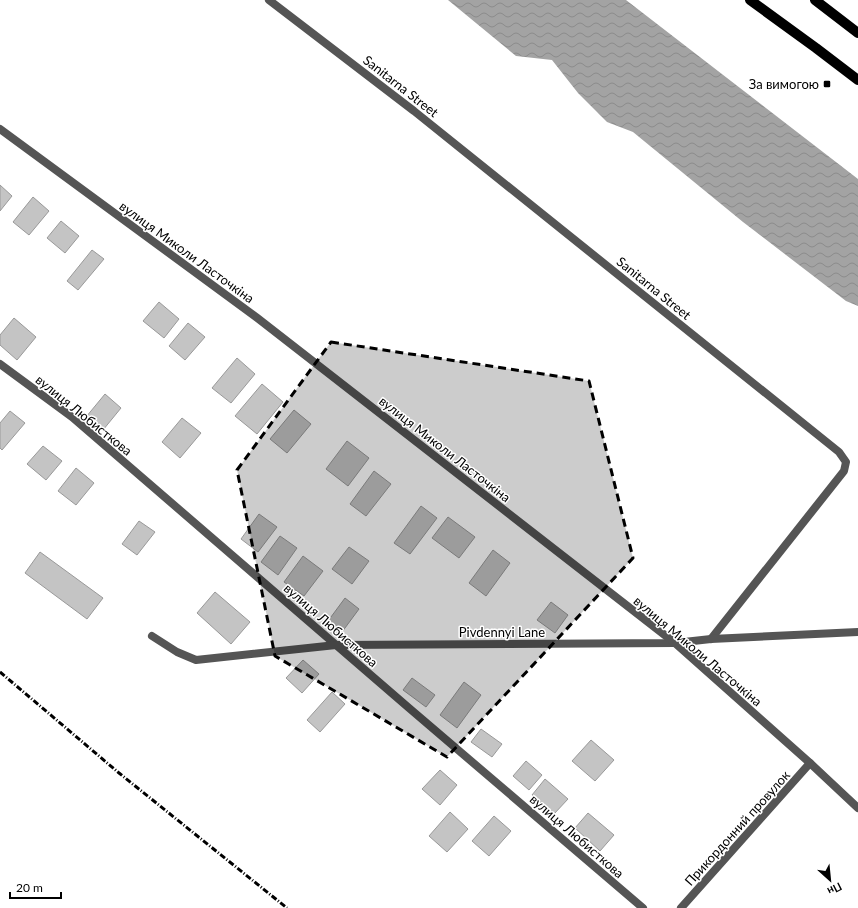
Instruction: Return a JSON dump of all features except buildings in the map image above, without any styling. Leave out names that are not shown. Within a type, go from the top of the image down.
[{"type":"main road","points":[[750,0],[858,80]]},
{"type":"main road","points":[[815,0],[858,33]]},
{"type":"street","name":"Sanitarna Street","points":[[269,0],[414,110],[839,452],[846,462],[844,471],[711,638]]},
{"type":"street","name":"вулиця Миколи Ласточкіна","points":[[0,129],[256,317],[675,643],[810,763],[858,808]]},
{"type":"street","name":"вулиця Любисткова","points":[[0,364],[72,417],[336,646],[643,908]]},
{"type":"street","name":"Pivdennyi Lane","points":[[152,636],[177,652],[196,660],[336,646],[675,643],[711,638],[858,632]]},
{"type":"street","name":"Прикордонний провулок","points":[[681,908],[810,763]]},
{"type":"highlighted area","points":[[331,342],[589,381],[633,558],[447,757],[275,656],[237,470]]},
{"type":"water","points":[[448,0],[626,0],[858,179],[858,306],[846,301],[743,222],[633,132],[607,122],[578,93],[552,60],[516,56]]},
{"type":"railway","points":[[0,672],[119,773],[287,908]]},
{"type":"place","name":"За вимогою","points":[[827,84]]}]
